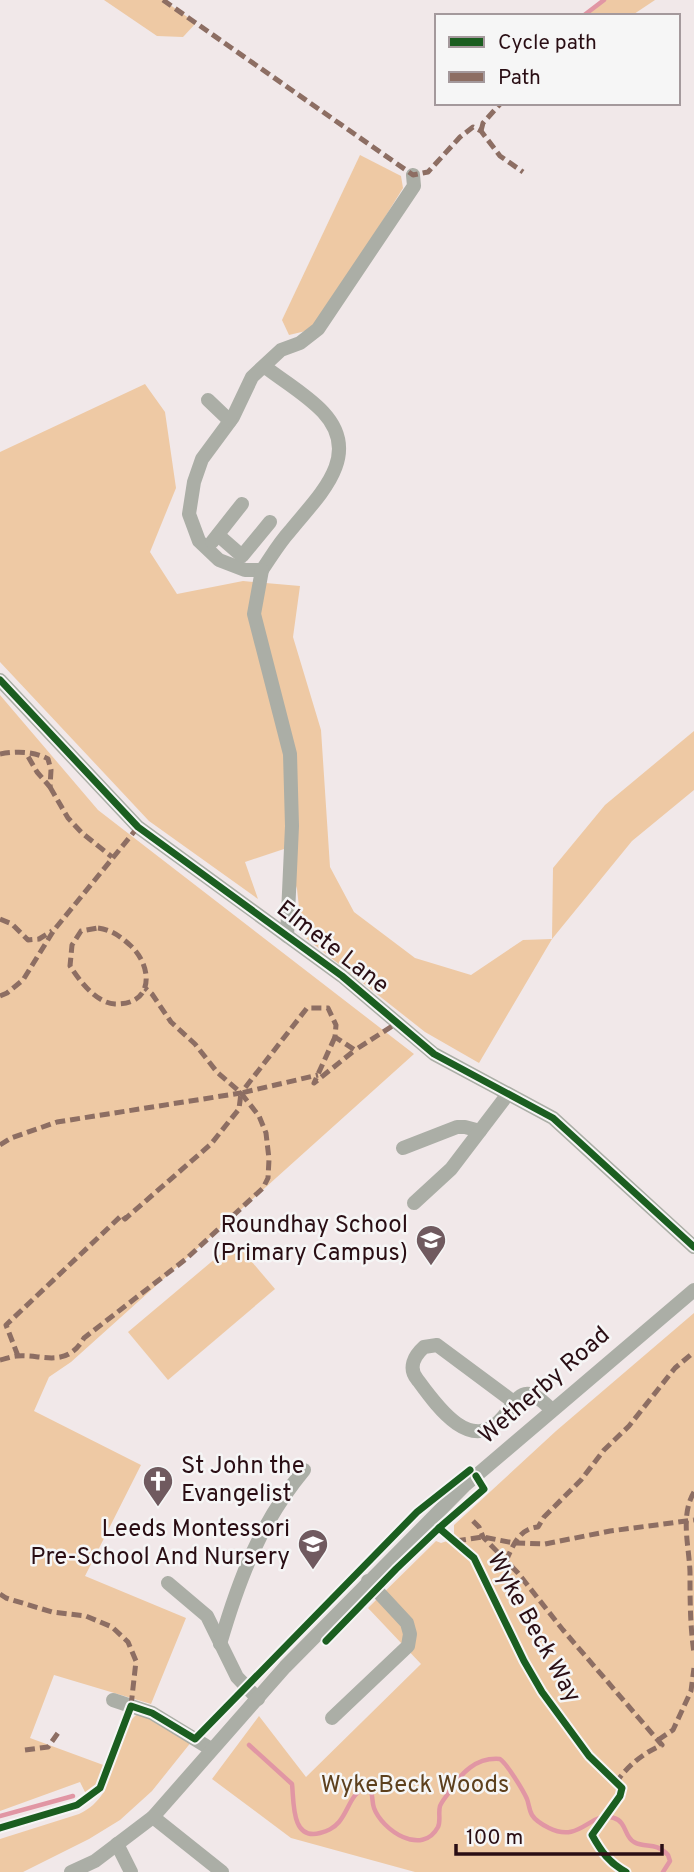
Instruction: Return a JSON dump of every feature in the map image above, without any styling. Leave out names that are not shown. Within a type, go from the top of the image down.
[{"type":"street","points":[[262,570],[245,570],[219,560],[199,541],[189,514],[202,459],[230,421],[252,377],[281,350],[300,344],[318,329],[414,186],[414,175]]},
{"type":"street","points":[[264,366],[322,411],[333,426],[338,442],[338,460],[333,477],[262,570],[254,614],[290,754],[292,826],[287,936]]},
{"type":"street","points":[[208,400],[230,421]]},
{"type":"street","points":[[207,549],[242,504]]},
{"type":"street","points":[[218,535],[242,556],[265,528],[278,547]]},
{"type":"street","name":"Elmete Lane","points":[[0,680],[138,827],[342,976],[434,1054],[553,1118],[694,1247]]},
{"type":"street","points":[[414,1203],[451,1169],[508,1094]]},
{"type":"street","points":[[403,1148],[457,1128],[480,1131]]},
{"type":"street","name":"Wetherby Road","points":[[71,1872],[95,1861],[153,1817],[285,1667],[464,1486],[694,1290]]},
{"type":"street","points":[[514,1403],[437,1345],[424,1347],[414,1358],[412,1369],[416,1379],[452,1421],[471,1431],[492,1427],[522,1395],[530,1394],[552,1410]]},
{"type":"street","points":[[220,1644],[247,1562],[284,1494],[304,1470]]},
{"type":"street","points":[[332,1718],[408,1646],[410,1634],[407,1623],[368,1581]]},
{"type":"street","points":[[168,1583],[207,1616],[237,1677],[258,1699]]},
{"type":"street","points":[[113,1700],[152,1713],[211,1749]]},
{"type":"street","points":[[153,1817],[222,1872]]},
{"type":"street","points":[[117,1844],[131,1872]]},
{"type":"green space","points":[[104,0],[163,0],[196,23],[183,37],[157,36]]},
{"type":"green space","points":[[605,0],[655,0],[634,14],[588,14]]},
{"type":"green space","points":[[360,155],[401,176],[403,188],[332,303],[310,330],[289,335],[282,320]]},
{"type":"green space","points":[[145,384],[165,412],[176,488],[150,552],[177,594],[243,581],[300,586],[293,637],[321,730],[330,867],[354,912],[415,958],[471,975],[523,940],[552,939],[479,1063],[425,1032],[302,935],[297,889],[284,849],[245,862],[258,899],[149,821],[0,662],[0,452]]},
{"type":"green space","points":[[0,695],[98,810],[414,1054],[71,1362],[49,1377],[34,1411],[141,1465],[85,1576],[186,1618],[151,1704],[54,1675],[30,1738],[106,1766],[99,1785],[87,1796],[80,1782],[0,1811]]},
{"type":"green space","points":[[694,731],[694,790],[632,841],[552,939],[553,868],[605,805]]},
{"type":"green space","points":[[235,1242],[275,1289],[168,1380],[128,1332]]},
{"type":"green space","name":"WykeBeck Woods","points":[[694,1313],[694,1872],[415,1872],[291,1838],[212,1779],[259,1716],[306,1777],[421,1664],[368,1608],[436,1541],[447,1541],[454,1534],[454,1525],[556,1431]]},
{"type":"green space","points":[[137,1714],[192,1741],[152,1791],[120,1820],[89,1839],[23,1872],[0,1872],[0,1839],[79,1814],[99,1799],[130,1721]]},
{"type":"waterway","points":[[586,14],[604,0]]},
{"type":"waterway","points":[[249,1745],[292,1784],[296,1818],[304,1831],[311,1834],[334,1826],[356,1794],[365,1787],[371,1792],[374,1808],[385,1824],[403,1837],[422,1840],[431,1836],[438,1827],[441,1804],[464,1773],[476,1764],[500,1759],[519,1784],[532,1815],[539,1822],[560,1832],[569,1832],[598,1818],[614,1818],[621,1823],[631,1840],[659,1848],[668,1855],[670,1861],[663,1872]]},
{"type":"waterway","points":[[0,1816],[73,1796]]},
{"type":"marked path","points":[[163,0],[413,175],[428,172],[460,137],[473,127],[481,131],[500,156],[523,172]]},
{"type":"marked path","points":[[481,131],[483,123],[499,105]]},
{"type":"marked path","points":[[0,754],[25,752],[48,759],[51,770],[50,787],[26,753]]},
{"type":"marked path","points":[[50,787],[68,818],[112,857]]},
{"type":"marked path","points":[[0,996],[23,980],[54,930],[138,827]]},
{"type":"marked path","points":[[0,919],[12,924],[28,940],[39,939],[52,931]]},
{"type":"marked path","points":[[98,928],[119,936],[131,946],[143,964],[146,974],[143,992],[128,1003],[115,1004],[101,1000],[83,984],[70,966],[72,945],[81,931],[98,928]]},
{"type":"marked path","points":[[0,1360],[17,1356],[54,1358],[70,1354],[84,1338],[186,1259],[263,1188],[268,1178],[266,1133],[259,1116],[241,1093],[217,1072],[195,1044],[171,1022],[145,988]]},
{"type":"marked path","points":[[0,1145],[11,1138],[57,1122],[241,1093],[307,1008],[328,1008],[336,1025],[335,1037],[355,1050],[397,1023]]},
{"type":"marked path","points":[[335,1037],[314,1083],[355,1050]]},
{"type":"marked path","points":[[18,1356],[6,1325],[122,1215],[125,1219],[211,1144],[239,1109],[241,1093],[318,1075]]},
{"type":"marked path","points":[[506,1561],[514,1543],[522,1534],[538,1527],[604,1450],[629,1426],[675,1368],[694,1352]]},
{"type":"marked path","points":[[694,1492],[686,1521],[694,1653]]},
{"type":"marked path","points":[[456,1541],[483,1537],[514,1543],[545,1544],[610,1531],[694,1520]]},
{"type":"marked path","points":[[473,1521],[483,1537],[518,1573],[662,1745],[637,1760],[617,1781]]},
{"type":"marked path","points":[[0,1594],[52,1612],[86,1616],[112,1627],[128,1642],[136,1661],[131,1706]]},
{"type":"marked path","points":[[658,1740],[673,1730],[691,1691],[694,1668]]},
{"type":"marked path","points":[[25,1750],[48,1747],[58,1733]]},
{"type":"cycle path","points":[[0,680],[138,827],[342,976],[434,1054],[553,1118],[694,1247]]},
{"type":"cycle path","points":[[0,1828],[77,1805],[100,1788],[131,1706],[152,1713],[195,1739],[417,1512],[470,1470]]},
{"type":"cycle path","name":"Wyke Beck Way","points":[[476,1476],[484,1489],[439,1528],[474,1558],[542,1692],[589,1756],[622,1788],[620,1796],[592,1835],[606,1856],[626,1872]]},
{"type":"cycle path","points":[[326,1641],[439,1528]]},
{"type":"place","name":"Roundhay School (Primary Campus)","points":[[431,1267]]},
{"type":"place","name":"St John the Evangelist","points":[[158,1508]]},
{"type":"place","name":"Leeds Montessori Pre-School And Nursery","points":[[313,1571]]}]
